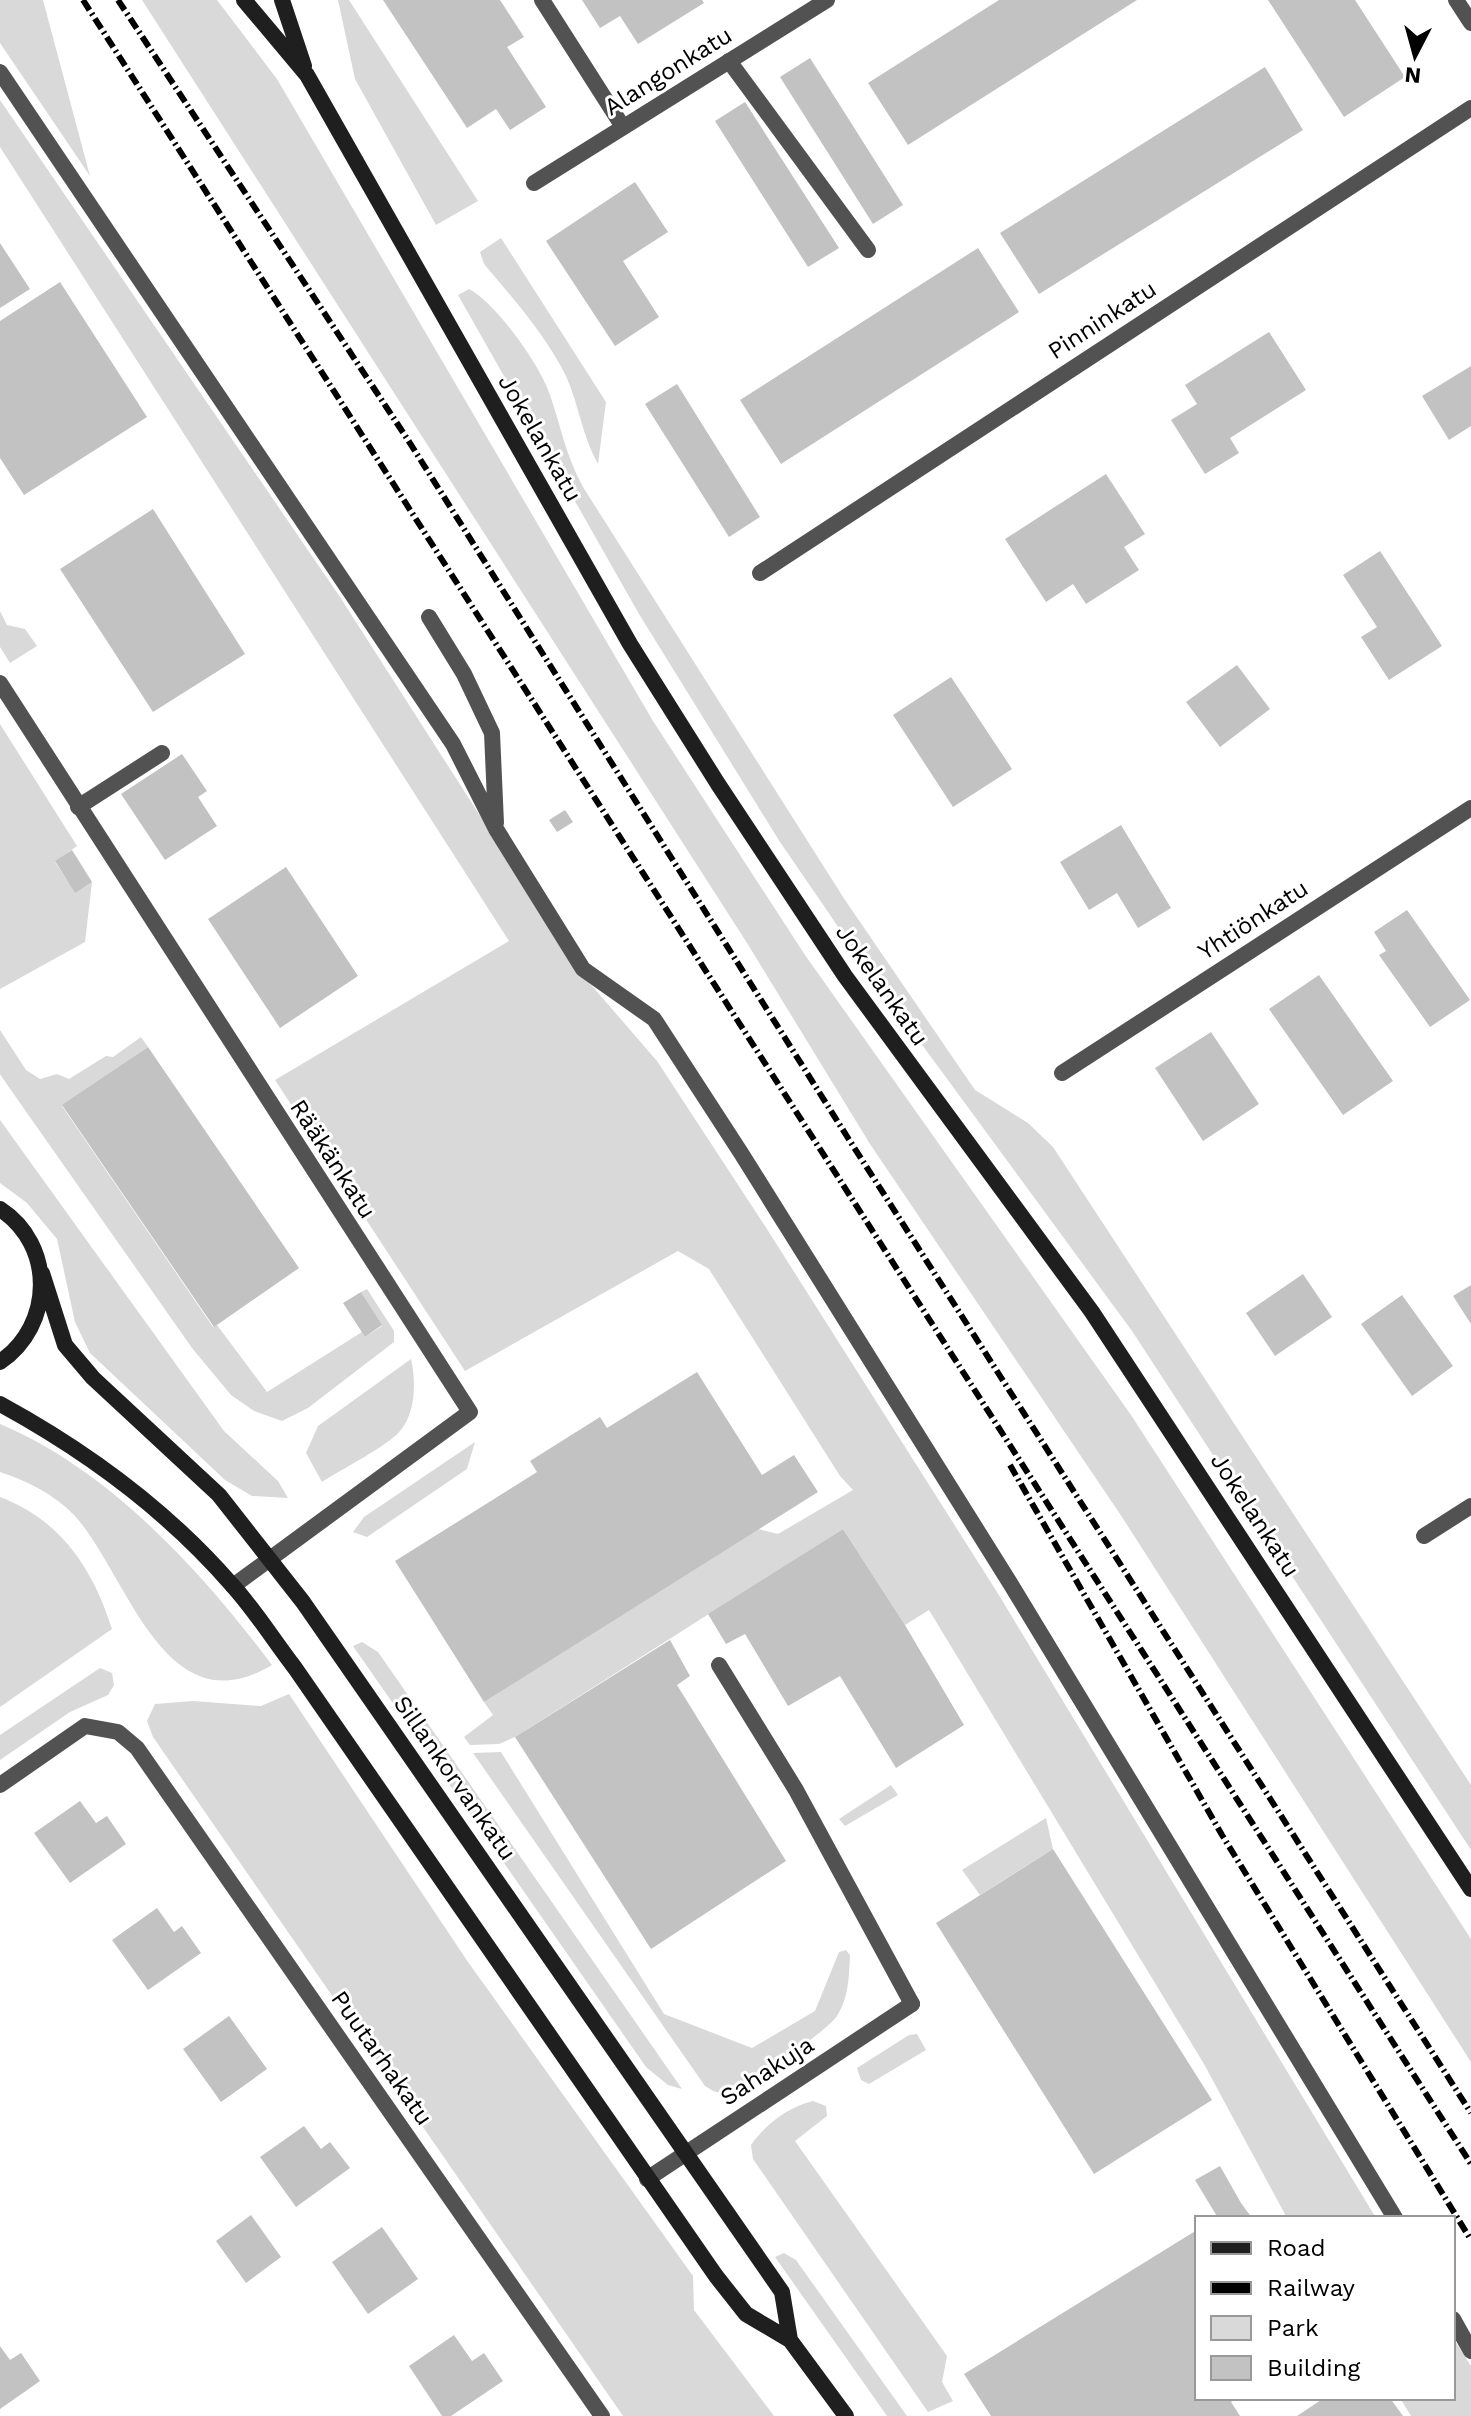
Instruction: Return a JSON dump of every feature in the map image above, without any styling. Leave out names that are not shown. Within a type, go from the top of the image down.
[{"type":"main road","name":"Jokelankatu","points":[[244,0],[307,75],[630,644],[718,784],[845,976],[1092,1312],[1471,1889]]},
{"type":"main road","name":"Jokelankatu","points":[[282,0],[307,75]]},
{"type":"main road","name":"Sillankorvankatu","points":[[1,1209],[20,1225],[37,1254],[65,1345],[93,1378],[219,1495],[271,1559],[782,2292],[790,2340]]},
{"type":"main road","points":[[0,1362],[31,1330],[40,1306],[42,1273]]},
{"type":"main road","name":"Sillankorvankatu","points":[[0,1404],[59,1436],[116,1476],[167,1518],[233,1586],[312,1693],[647,2179],[746,2314],[790,2340],[846,2416]]},
{"type":"street","points":[[542,0],[623,127]]},
{"type":"street","name":"Alangonkatu","points":[[534,183],[827,0]]},
{"type":"street","points":[[1456,0],[1471,23]]},
{"type":"street","points":[[729,61],[868,250]]},
{"type":"street","points":[[0,72],[453,744],[496,829],[583,969],[654,1019],[1010,1583],[1394,2216]]},
{"type":"street","name":"Pinninkatu","points":[[760,573],[1471,108]]},
{"type":"street","points":[[429,617],[464,674],[492,733],[496,829]]},
{"type":"street","name":"Rääkänkatu","points":[[0,683],[470,1412],[233,1586]]},
{"type":"street","points":[[78,807],[162,753]]},
{"type":"street","name":"Yhtiönkatu","points":[[1062,1073],[1471,808]]},
{"type":"street","points":[[1424,1536],[1471,1506]]},
{"type":"street","name":"Sahakuja","points":[[647,2179],[912,2004],[796,1790],[719,1665]]},
{"type":"street","name":"Puutarhakatu","points":[[0,1785],[85,1726],[118,1732],[137,1748],[602,2416]]},
{"type":"street","points":[[1455,2323],[1471,2351]]},
{"type":"green space","points":[[0,0],[43,0],[90,176],[0,43]]},
{"type":"green space","points":[[142,0],[217,0],[277,79],[653,721],[805,955],[1131,1415],[1471,1939],[1471,2062],[1122,1517],[870,1144],[747,943]]},
{"type":"green space","points":[[338,0],[349,0],[478,201],[436,225],[355,79]]},
{"type":"green space","points":[[0,100],[340,597],[580,972],[657,1061],[765,1226],[997,1592],[1375,2216],[1286,2216],[1204,2064],[929,1610],[905,1625],[843,1529],[515,1737],[499,1744],[470,1745],[464,1737],[493,1715],[484,1702],[758,1529],[778,1534],[853,1490],[840,1476],[709,1269],[678,1251],[465,1371],[275,1080],[509,941],[0,147]]},
{"type":"green space","points":[[501,238],[606,402],[598,464],[558,361],[484,264],[480,252]]},
{"type":"green space","points":[[469,289],[492,307],[537,368],[545,382],[568,453],[583,487],[845,900],[975,1090],[1028,1123],[1053,1147],[1471,1785],[1471,1850],[1132,1331],[876,982],[780,842],[639,614],[458,295]]},
{"type":"green space","points":[[0,611],[7,625],[25,629],[37,646],[10,663],[0,647]]},
{"type":"green space","points":[[0,724],[77,846],[55,862],[75,892],[92,882],[85,942],[0,989]]},
{"type":"green space","points":[[0,1030],[26,1070],[40,1079],[57,1074],[69,1079],[106,1056],[113,1057],[141,1037],[148,1047],[62,1106],[213,1327],[217,1325],[267,1392],[362,1332],[365,1337],[382,1326],[361,1292],[367,1289],[394,1331],[394,1342],[308,1408],[282,1421],[254,1411],[231,1395],[192,1348],[0,1074]]},
{"type":"green space","points":[[0,1120],[224,1431],[278,1481],[288,1498],[252,1496],[225,1480],[90,1353],[75,1322],[57,1239],[27,1203],[0,1183]]},
{"type":"green space","points":[[411,1359],[413,1396],[409,1415],[400,1431],[375,1451],[322,1482],[306,1453],[318,1426]]},
{"type":"green space","points":[[0,1424],[79,1468],[151,1527],[215,1595],[272,1665],[235,1680],[203,1677],[176,1662],[132,1606],[94,1541],[74,1515],[40,1489],[0,1472]]},
{"type":"green space","points":[[475,1442],[467,1469],[367,1537],[353,1532],[364,1517]]},
{"type":"green space","points":[[0,1497],[41,1519],[72,1549],[95,1586],[112,1629],[0,1707]]},
{"type":"green space","points":[[362,1642],[378,1652],[682,2089],[668,2085],[646,2067],[353,1646]]},
{"type":"green space","points":[[100,1668],[112,1673],[114,1685],[108,1695],[70,1712],[0,1760],[0,1735]]},
{"type":"green space","points":[[289,1694],[468,1962],[693,2276],[694,2310],[774,2416],[623,2416],[153,1737],[147,1721],[155,1704],[193,1701],[261,1706]]},
{"type":"green space","points":[[501,1752],[664,2014],[752,2048],[815,2011],[839,1952],[846,1950],[850,1955],[848,1986],[837,2016],[799,2049],[742,2084],[716,2092],[705,2086],[473,1753]]},
{"type":"green space","points":[[891,1785],[898,1795],[845,1826],[839,1819]]},
{"type":"green space","points":[[1046,1818],[1053,1849],[980,1895],[962,1870]]},
{"type":"green space","points":[[917,2034],[926,2050],[869,2084],[861,2080],[857,2068],[909,2035]]},
{"type":"green space","points":[[813,2101],[826,2106],[827,2116],[795,2141],[947,2356],[942,2382],[953,2401],[928,2412],[753,2159],[751,2145],[764,2130],[786,2112]]},
{"type":"green space","points":[[784,2253],[796,2260],[907,2416],[887,2416],[775,2257]]},
{"type":"green space","points":[[1455,2341],[1471,2366],[1471,2416],[1411,2416],[1401,2400],[1455,2400]]},
{"type":"building","points":[[383,0],[500,0],[524,37],[507,47],[546,107],[510,130],[496,109],[467,128]]},
{"type":"building","points":[[582,0],[702,0],[704,3],[638,44],[620,16],[600,28]]},
{"type":"building","points":[[999,0],[1137,0],[908,145],[868,83]]},
{"type":"building","points":[[1268,0],[1355,0],[1405,77],[1344,117]]},
{"type":"building","points":[[810,58],[903,205],[873,224],[780,77]]},
{"type":"building","points":[[1265,67],[1303,130],[1039,294],[1000,233]]},
{"type":"building","points":[[745,102],[839,248],[808,267],[715,121]]},
{"type":"building","points":[[635,182],[668,232],[623,261],[659,317],[615,346],[546,241]]},
{"type":"building","points":[[0,243],[30,289],[0,308]]},
{"type":"building","points":[[978,248],[1019,312],[781,464],[740,400]]},
{"type":"building","points":[[60,282],[147,417],[24,495],[0,458],[0,321]]},
{"type":"building","points":[[1269,332],[1306,390],[1230,438],[1239,453],[1205,474],[1171,420],[1197,404],[1185,385]]},
{"type":"building","points":[[1471,366],[1471,426],[1449,440],[1422,396]]},
{"type":"building","points":[[677,384],[760,517],[729,537],[645,404]]},
{"type":"building","points":[[1106,474],[1145,534],[1124,547],[1139,570],[1086,604],[1073,584],[1046,602],[1005,539]]},
{"type":"building","points":[[153,509],[245,654],[153,712],[60,569]]},
{"type":"building","points":[[1380,551],[1442,646],[1389,680],[1361,637],[1377,627],[1343,575]]},
{"type":"building","points":[[1237,665],[1270,709],[1220,747],[1186,702]]},
{"type":"building","points":[[951,677],[1012,769],[953,807],[893,715]]},
{"type":"building","points":[[182,754],[207,791],[198,797],[217,826],[165,860],[121,794]]},
{"type":"building","points":[[565,810],[573,822],[557,832],[549,820]]},
{"type":"building","points":[[1121,825],[1171,908],[1138,928],[1117,893],[1089,910],[1060,862]]},
{"type":"building","points":[[72,850],[92,882],[75,893],[55,861]]},
{"type":"building","points":[[286,867],[358,976],[280,1028],[208,919]]},
{"type":"building","points":[[1407,910],[1470,1000],[1430,1027],[1379,955],[1386,951],[1374,932]]},
{"type":"building","points":[[1319,975],[1393,1081],[1343,1115],[1269,1009]]},
{"type":"building","points":[[1211,1032],[1259,1104],[1203,1141],[1155,1068]]},
{"type":"building","points":[[148,1047],[299,1268],[214,1327],[62,1105]]},
{"type":"building","points":[[1303,1274],[1332,1317],[1275,1356],[1246,1313]]},
{"type":"building","points":[[1471,1285],[1471,1324],[1453,1296]]},
{"type":"building","points":[[361,1292],[382,1325],[365,1337],[343,1303]]},
{"type":"building","points":[[1402,1295],[1453,1366],[1412,1396],[1361,1324]]},
{"type":"building","points":[[697,1372],[762,1475],[794,1455],[818,1492],[484,1702],[395,1561],[537,1472],[530,1461],[600,1417],[607,1428]]},
{"type":"building","points":[[843,1529],[964,1725],[896,1768],[840,1676],[788,1706],[745,1634],[726,1644],[708,1614]]},
{"type":"building","points":[[670,1640],[690,1676],[677,1685],[786,1861],[651,1949],[515,1737]]},
{"type":"building","points":[[80,1801],[96,1823],[107,1816],[126,1844],[70,1883],[34,1833]]},
{"type":"building","points":[[1053,1849],[1212,2100],[1094,2174],[936,1923]]},
{"type":"building","points":[[157,1908],[174,1932],[182,1926],[201,1953],[148,1990],[112,1940]]},
{"type":"building","points":[[229,2016],[267,2069],[221,2102],[183,2049]]},
{"type":"building","points":[[304,2126],[321,2149],[330,2142],[350,2168],[296,2207],[260,2157]]},
{"type":"building","points":[[1220,2166],[1251,2216],[1217,2216],[1195,2180]]},
{"type":"building","points":[[251,2215],[281,2257],[246,2283],[216,2241]]},
{"type":"building","points":[[382,2227],[418,2279],[368,2314],[332,2262]]},
{"type":"building","points":[[1195,2231],[1195,2400],[1234,2400],[1231,2402],[1240,2416],[991,2416],[964,2374]]},
{"type":"building","points":[[454,2335],[472,2361],[484,2353],[503,2381],[451,2416],[442,2416],[409,2366]]},
{"type":"building","points":[[0,2346],[10,2360],[21,2353],[40,2381],[0,2409]]},
{"type":"building","points":[[1321,2400],[1391,2400],[1403,2416],[1297,2416]]},
{"type":"railway","points":[[83,0],[1471,2164]]},
{"type":"railway","points":[[118,0],[408,440],[848,1138],[1471,2113]]},
{"type":"railway","points":[[1010,1465],[1222,1835],[1471,2240]]}]
